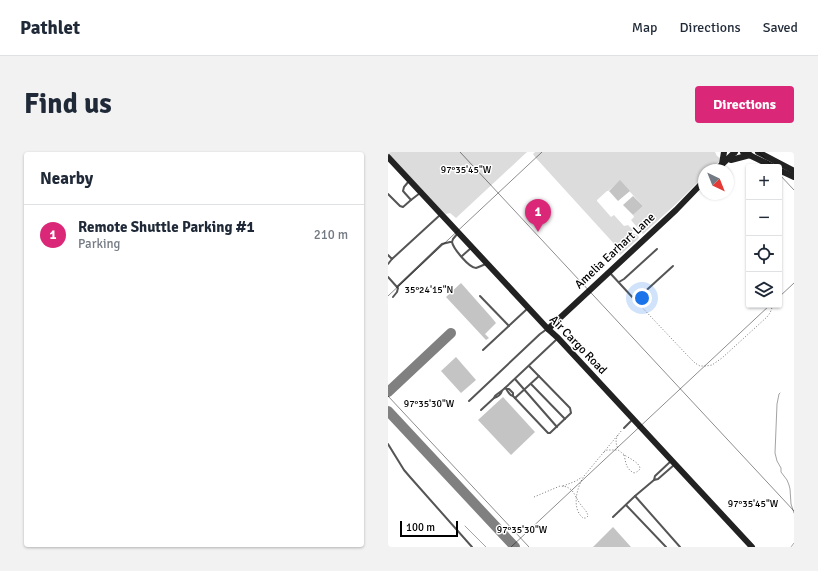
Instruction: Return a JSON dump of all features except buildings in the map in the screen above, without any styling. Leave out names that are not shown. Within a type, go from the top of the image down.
[{"type":"street","points":[[722,164],[724,152]]},
{"type":"street","points":[[724,164],[735,152]]},
{"type":"street","points":[[725,164],[739,152]]},
{"type":"street","points":[[743,152],[768,164]]},
{"type":"street","points":[[759,152],[794,171]]},
{"type":"street","points":[[731,160],[750,155]]},
{"type":"street","name":"Air Cargo Road","points":[[388,158],[752,547]]},
{"type":"street","points":[[782,171],[794,177]]},
{"type":"street","name":"Amelia Earhart Lane","points":[[548,329],[697,190]]},
{"type":"lane","points":[[410,181],[404,187],[403,191],[411,200]]},
{"type":"lane","points":[[388,194],[400,206],[403,207],[421,193]]},
{"type":"lane","points":[[388,264],[441,214]]},
{"type":"lane","points":[[452,242],[458,233]]},
{"type":"lane","points":[[452,242],[455,249],[469,264],[476,268],[487,263]]},
{"type":"lane","points":[[393,296],[397,292],[397,287],[442,244],[452,242]]},
{"type":"lane","points":[[462,256],[471,247]]},
{"type":"lane","points":[[618,282],[624,279],[657,249]]},
{"type":"lane","points":[[388,255],[392,259]]},
{"type":"lane","points":[[609,272],[634,299],[640,297],[673,266]]},
{"type":"lane","points":[[388,277],[397,287]]},
{"type":"lane","points":[[480,296],[509,326]]},
{"type":"lane","points":[[483,350],[528,308]]},
{"type":"lane","points":[[469,402],[540,334],[548,329]]},
{"type":"lane","points":[[481,410],[494,398],[494,396],[506,388],[558,338]]},
{"type":"lane","points":[[506,388],[507,391],[548,433],[557,427],[571,413],[570,408],[529,366]]},
{"type":"lane","points":[[515,398],[539,376]]},
{"type":"lane","points":[[515,379],[557,427]]},
{"type":"lane","points":[[531,384],[565,419]]},
{"type":"lane","points":[[624,428],[633,419]]},
{"type":"lane","points":[[388,444],[404,470],[472,547]]},
{"type":"lane","points":[[654,480],[656,475],[673,462]]},
{"type":"lane","points":[[613,517],[635,496],[654,480],[658,479],[673,462]]},
{"type":"lane","points":[[635,496],[680,547]]},
{"type":"lane","points":[[626,505],[666,547]]},
{"type":"path","points":[[634,299],[688,356],[700,366],[712,365],[722,358],[767,317],[772,308]]},
{"type":"path","points":[[560,486],[569,488],[574,493],[577,497],[580,504],[587,513],[588,516],[586,518],[583,518],[577,511],[577,497],[578,489],[584,476],[624,428]]},
{"type":"path","points":[[619,434],[616,439],[618,450],[639,465],[637,472],[634,473],[630,471],[626,466],[624,455]]},
{"type":"path","points":[[602,454],[607,450],[618,450]]},
{"type":"path","points":[[534,497],[576,481],[584,476]]},
{"type":"shaded area","points":[[388,152],[527,152],[456,218],[450,213],[446,214],[443,212]]},
{"type":"shaded area","points":[[535,152],[715,152],[717,156],[722,159],[717,164],[698,164],[698,182],[643,234],[631,220],[634,217],[633,215],[643,206],[620,181],[597,200],[611,217],[614,215],[624,226],[628,225],[633,230],[632,233],[639,237],[620,255],[616,250],[617,247],[533,154]]},
{"type":"waterway","points":[[780,393],[777,404],[775,453],[781,468],[781,472],[789,485],[791,504],[794,513]]},
{"type":"waterway","points":[[465,526],[486,547]]},
{"type":"waterway","points":[[791,547],[794,543]]},
{"type":"taxiway","points":[[388,392],[451,333]]},
{"type":"taxiway","points":[[388,411],[515,547]]},
{"type":"place","name":"Remote Shuttle Parking #1","points":[[538,232]]}]
